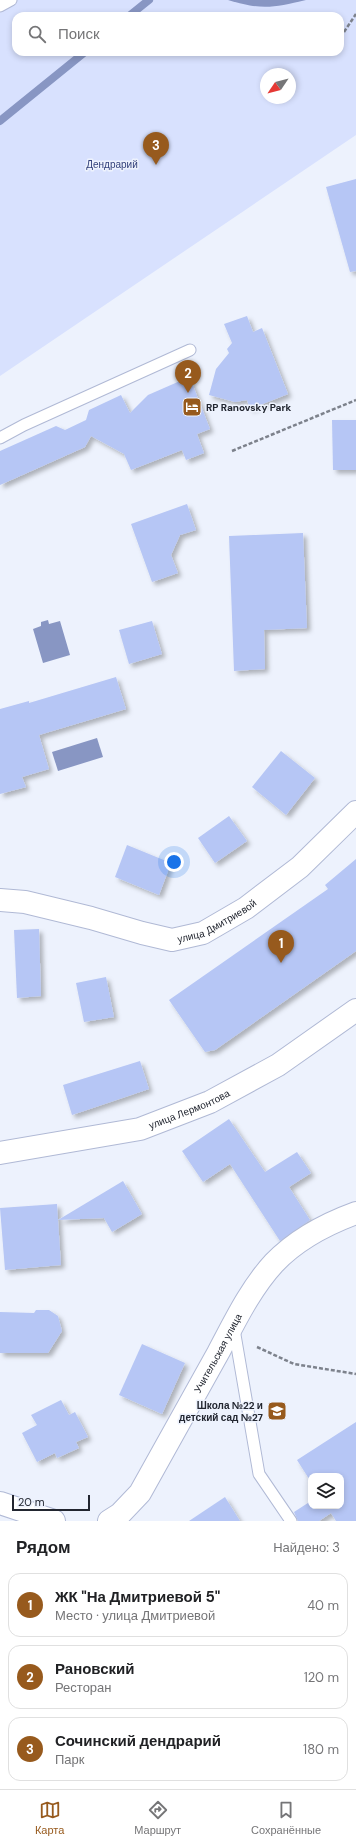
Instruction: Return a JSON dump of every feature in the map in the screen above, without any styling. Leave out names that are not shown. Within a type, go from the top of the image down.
[{"type":"street","name":"улица Дмитриевой","points":[[0,900],[25,902],[91,918],[142,934],[172,940],[203,933],[246,908],[300,867],[356,812]]},
{"type":"street","name":"улица Лермонтова","points":[[0,1153],[140,1129],[210,1102],[278,1065],[356,1010]]},
{"type":"street","name":"Учительская улица","points":[[109,1521],[120,1514],[140,1493],[234,1331],[255,1288],[274,1263],[309,1235],[340,1219],[356,1213]]},
{"type":"street","points":[[0,1503],[54,1521]]},
{"type":"lane","points":[[0,6],[11,0]]},
{"type":"lane","points":[[0,438],[24,425],[190,350]]},
{"type":"lane","points":[[234,1331],[259,1474],[290,1521]]},
{"type":"path","points":[[344,32],[356,14]]},
{"type":"path","points":[[232,451],[356,400]]},
{"type":"path","points":[[234,1331],[294,1364],[356,1374]]},
{"type":"green space","name":"Дендрарий","points":[[0,0],[356,0],[356,135],[0,376]]},
{"type":"shaded area","points":[[228,0],[306,0],[285,5],[258,7]]},
{"type":"shaded area","points":[[48,620],[49,624],[60,621],[70,655],[43,663],[33,629],[41,626],[41,622]]},
{"type":"shaded area","points":[[97,738],[103,757],[58,771],[52,752]]},
{"type":"building","points":[[356,179],[356,271],[350,272],[326,187]]},
{"type":"building","points":[[247,316],[253,332],[262,328],[288,394],[250,409],[247,400],[235,402],[209,395],[216,369],[229,353],[227,349],[232,343],[224,324]]},
{"type":"building","points":[[185,380],[192,383],[210,429],[197,434],[204,453],[186,460],[182,450],[131,470],[124,454],[91,436],[85,447],[0,485],[0,451],[56,426],[65,430],[86,420],[89,410],[121,395],[130,413],[148,395]]},
{"type":"building","points":[[332,420],[356,420],[356,470],[333,470]]},
{"type":"building","points":[[187,504],[196,530],[180,535],[171,555],[178,573],[152,582],[131,524]]},
{"type":"building","points":[[303,533],[307,628],[264,630],[265,669],[234,671],[229,536]]},
{"type":"building","points":[[152,621],[162,654],[129,664],[119,630]]},
{"type":"building","points":[[116,677],[126,709],[39,735],[49,769],[22,777],[26,787],[0,794],[0,709],[29,701],[29,703]]},
{"type":"building","points":[[281,751],[315,778],[286,815],[252,787]]},
{"type":"building","points":[[229,816],[247,841],[215,863],[198,838]]},
{"type":"building","points":[[127,845],[171,863],[159,895],[115,877]]},
{"type":"building","points":[[356,859],[356,951],[215,1050],[205,1052],[169,1000],[328,889],[325,885]]},
{"type":"building","points":[[39,929],[41,996],[17,998],[14,930]]},
{"type":"building","points":[[106,977],[114,1017],[84,1022],[76,983]]},
{"type":"building","points":[[140,1061],[149,1089],[72,1115],[63,1085]]},
{"type":"building","points":[[229,1119],[265,1172],[297,1152],[311,1173],[289,1187],[310,1220],[280,1241],[230,1164],[203,1182],[182,1151]]},
{"type":"building","points":[[123,1181],[142,1214],[112,1232],[104,1218],[58,1220]]},
{"type":"building","points":[[57,1204],[61,1265],[5,1270],[0,1208]]},
{"type":"building","points":[[36,1310],[49,1310],[58,1316],[62,1331],[48,1353],[0,1353],[0,1312],[34,1313]]},
{"type":"building","points":[[142,1344],[185,1363],[162,1414],[119,1395]]},
{"type":"building","points":[[61,1400],[69,1415],[75,1412],[88,1437],[76,1442],[79,1448],[57,1458],[55,1453],[37,1462],[22,1433],[37,1425],[31,1415]]},
{"type":"building","points":[[356,1422],[356,1521],[336,1521],[331,1513],[319,1521],[298,1521],[294,1512],[308,1503],[308,1509],[344,1509],[344,1473],[308,1473],[308,1477],[297,1460]]},
{"type":"building","points":[[225,1497],[240,1521],[189,1521]]},
{"type":"waterway","points":[[134,12],[149,0]]},
{"type":"waterway","points":[[0,121],[80,56]]},
{"type":"place","name":"Сочинский дендрарий","points":[[156,165]]},
{"type":"place","name":"Рановский","points":[[188,393]]},
{"type":"place","name":"RP Ranovsky Park","points":[[192,407]]},
{"type":"place","name":"ЖК \"На Дмитриевой 5\"","points":[[281,963]]},
{"type":"place","name":"Школа №22 и детский сад №27","points":[[277,1411]]}]
